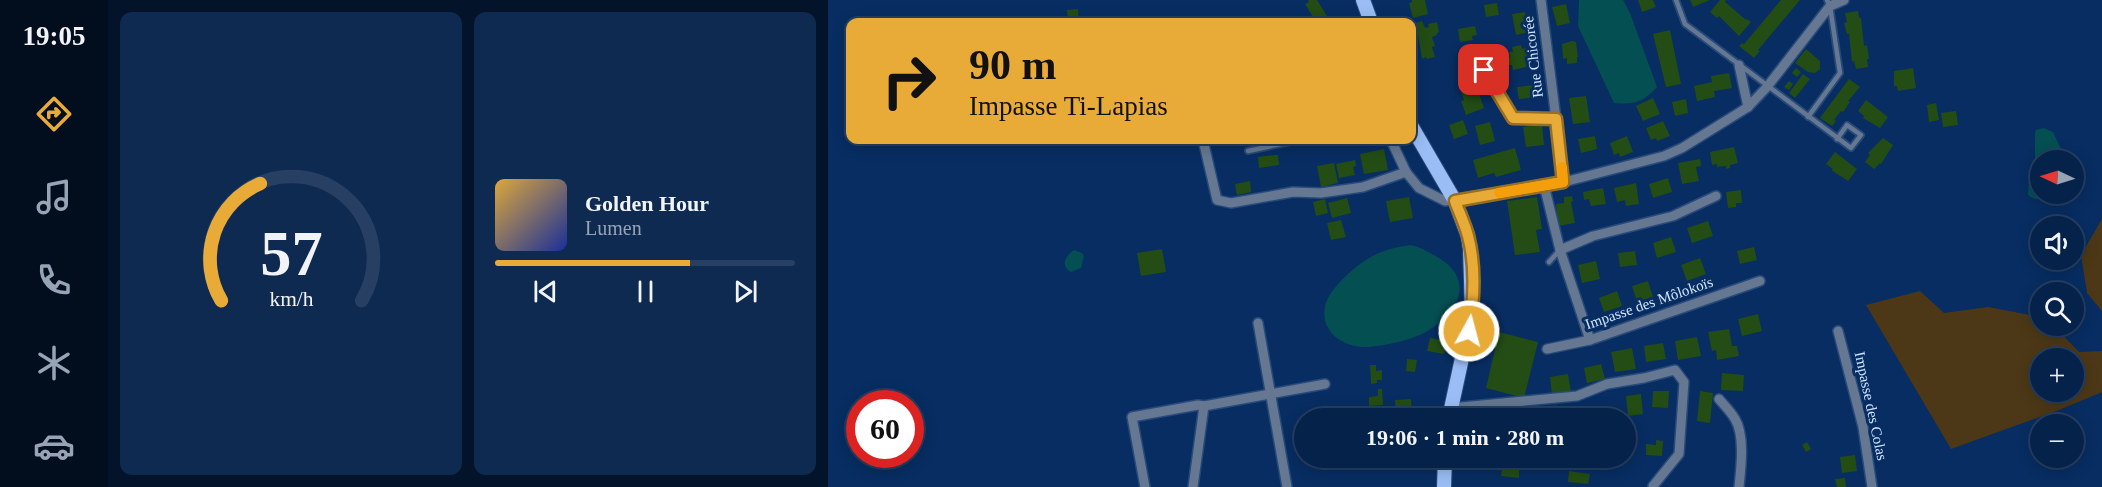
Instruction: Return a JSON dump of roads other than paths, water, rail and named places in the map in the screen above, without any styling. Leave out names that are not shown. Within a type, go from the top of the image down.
[{"type":"main road","points":[[1363,0],[1370,18]]},
{"type":"main road","points":[[1416,134],[1455,201],[1468,236],[1470,249],[1472,312],[1451,408]]},
{"type":"main road","points":[[1444,468],[1444,487]]},
{"type":"street","name":"Rue Chicorée","points":[[1541,0],[1563,182]]},
{"type":"street","points":[[1393,144],[1406,172],[1419,188],[1445,201],[1563,182],[1664,156],[1682,148],[1748,107],[1767,87],[1829,3],[1844,0]]},
{"type":"street","points":[[1739,65],[1748,107]]},
{"type":"street","points":[[1484,70],[1513,118],[1556,119]]},
{"type":"street","points":[[1204,144],[1217,200],[1231,203],[1293,192],[1322,193],[1363,187],[1406,172]]},
{"type":"street","points":[[1545,185],[1560,250],[1590,340]]},
{"type":"street","points":[[1560,250],[1593,236],[1673,216],[1716,196]]},
{"type":"street","name":"Impasse des Môlokoïs","points":[[1547,350],[1590,340],[1760,281]]},
{"type":"street","points":[[1258,323],[1287,487]]},
{"type":"street","name":"Impasse des Colas","points":[[1838,332],[1863,427],[1872,487]]},
{"type":"street","points":[[1487,408],[1577,396],[1607,384],[1675,370],[1684,382],[1679,454],[1653,486]]},
{"type":"street","points":[[1145,487],[1132,417],[1325,384]]},
{"type":"street","points":[[1719,399],[1736,420],[1740,432],[1739,487]]},
{"type":"street","points":[[1193,487],[1204,406]]},
{"type":"lane","points":[[1676,0],[1685,24],[1808,117],[1837,138],[1851,148],[1861,135],[1848,125],[1837,138]]},
{"type":"lane","points":[[1808,117],[1840,73],[1829,3]]},
{"type":"lane","points":[[1248,151],[1280,144]]},
{"type":"lane","points":[[1549,262],[1560,250]]}]
